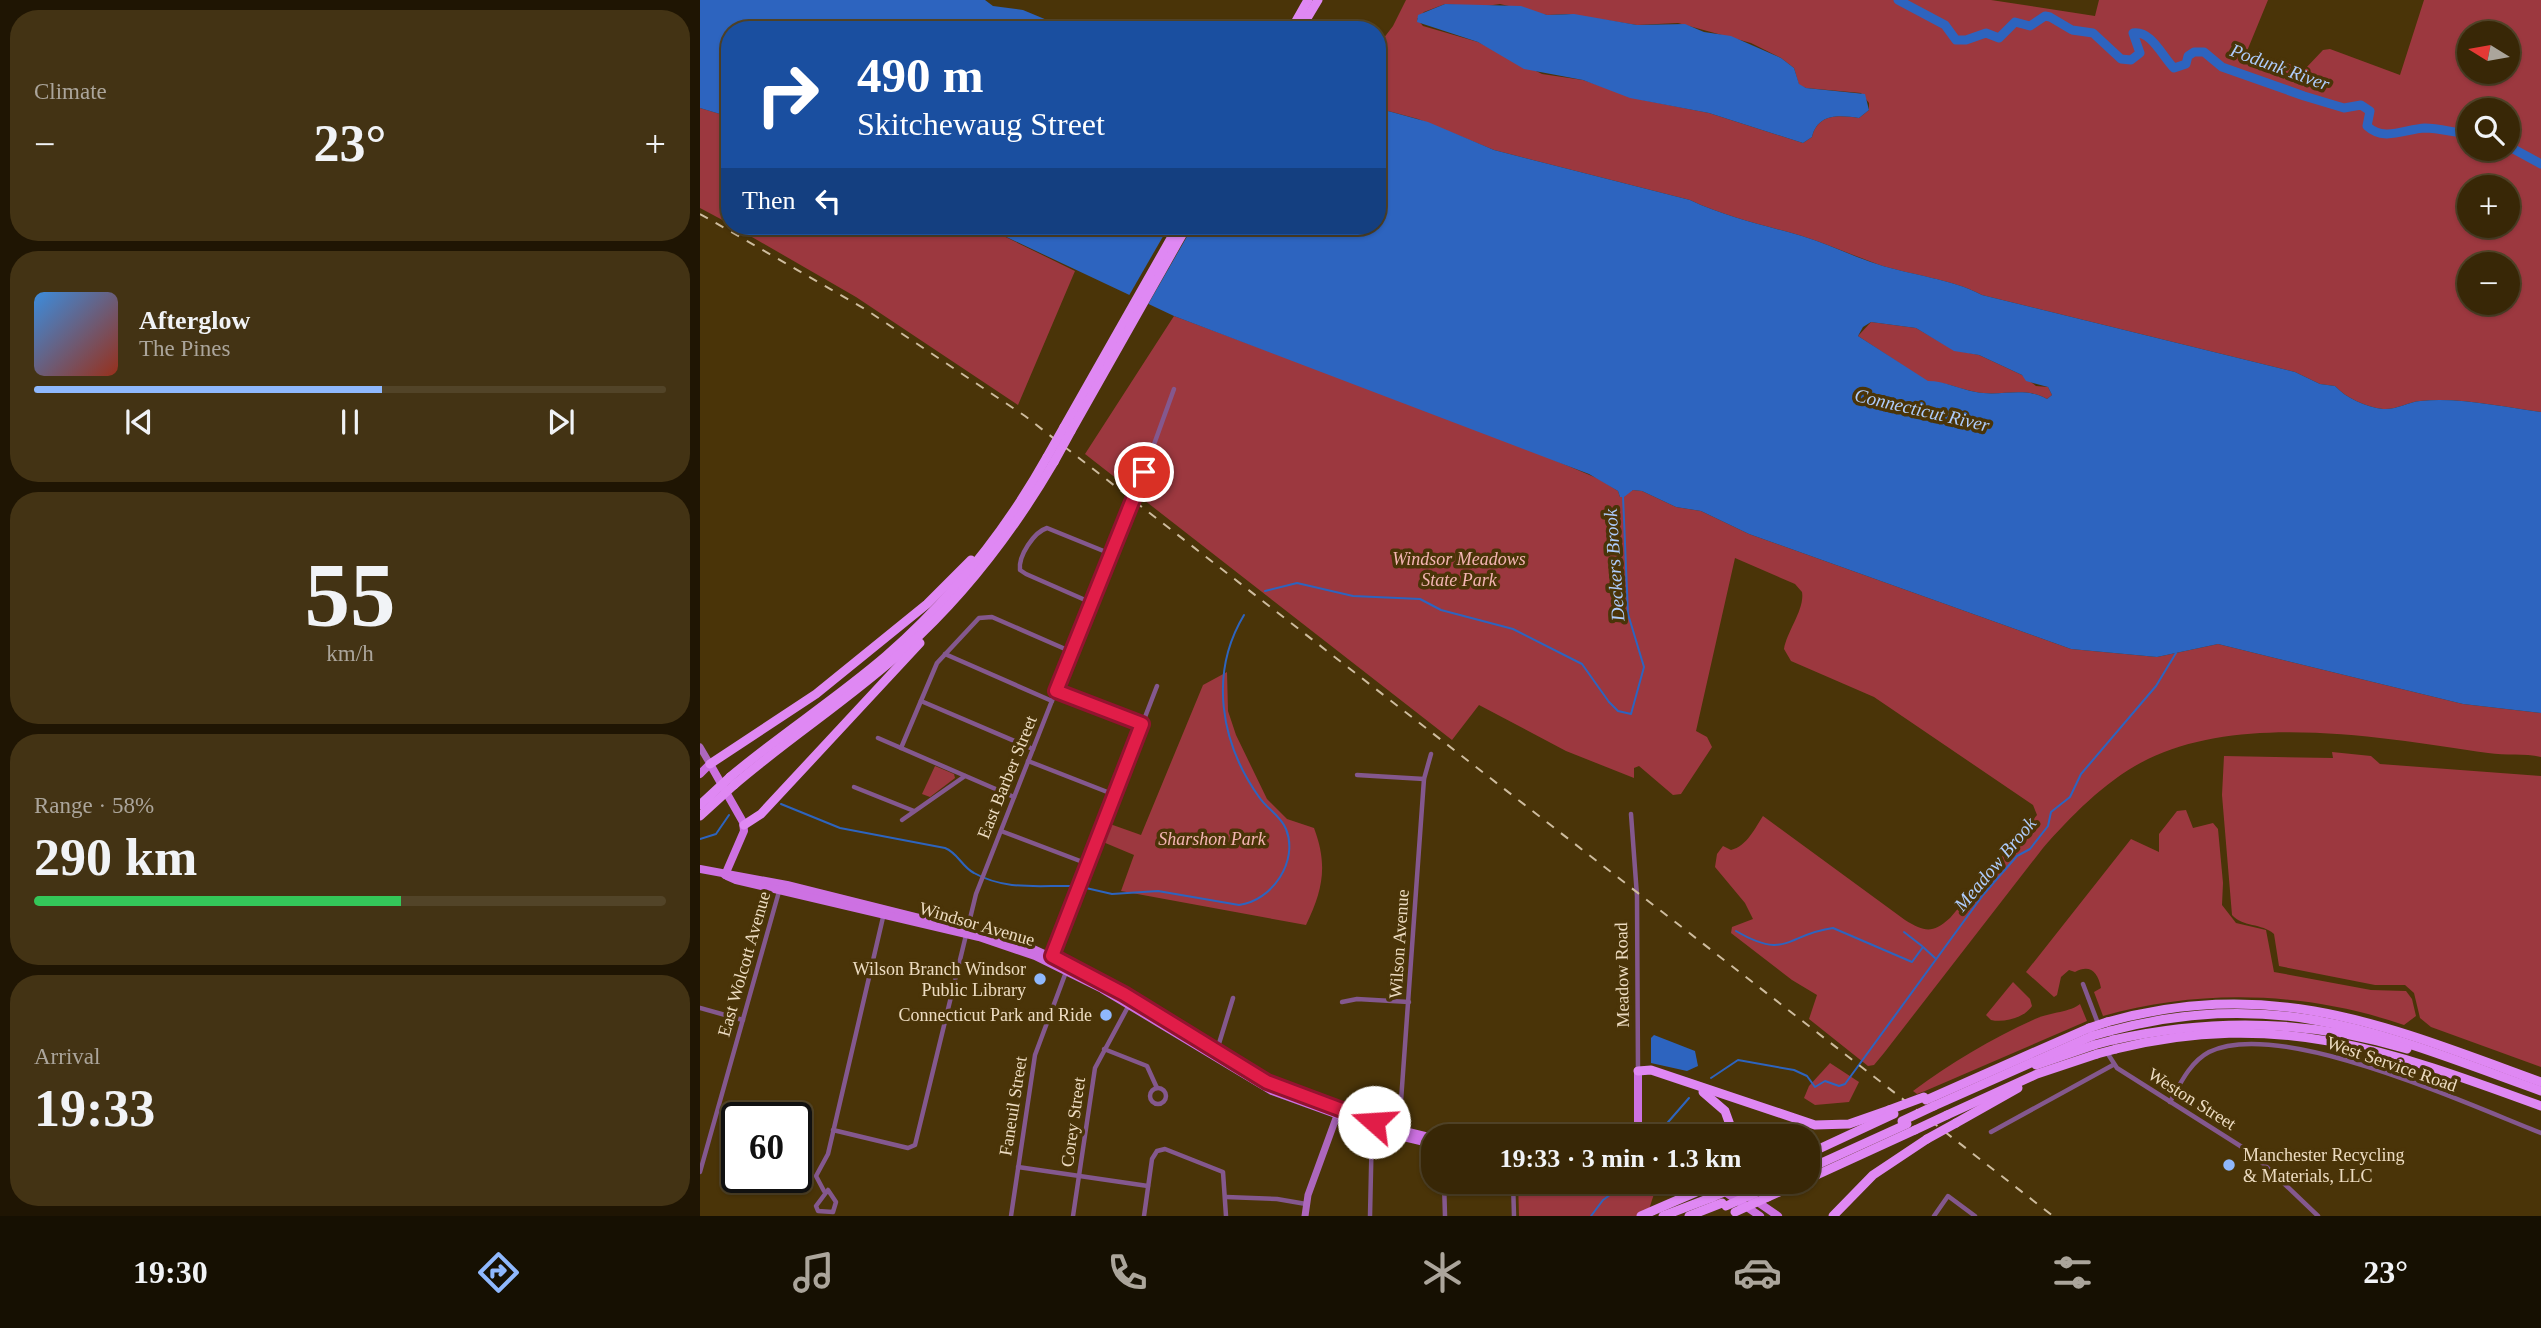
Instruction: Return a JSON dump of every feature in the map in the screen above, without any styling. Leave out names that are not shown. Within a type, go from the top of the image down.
[{"type":"highway","points":[[1298,21],[1314,1]]},
{"type":"highway","points":[[1304,21],[1314,1]]},
{"type":"highway","points":[[744,825],[761,814],[944,617],[1016,523],[1173,235]]},
{"type":"highway","points":[[1121,333],[1182,235]]},
{"type":"highway","points":[[700,817],[732,781],[895,647],[942,602],[999,532],[1050,460]]},
{"type":"highway","points":[[710,764],[827,685],[933,598],[999,532]]},
{"type":"highway","points":[[700,805],[883,669],[962,592]]},
{"type":"highway","points":[[1934,1105],[1939,1094],[2207,1004],[2304,1007],[2379,1024],[2541,1082]]},
{"type":"highway","points":[[1820,1161],[1934,1105],[2093,1041],[2162,1019],[2211,1013],[2304,1017],[2384,1035],[2541,1094]]},
{"type":"highway","points":[[2112,1036],[2176,1038],[2220,1034],[2324,1039],[2412,1060],[2541,1106]]},
{"type":"highway","points":[[1833,1216],[1879,1170],[2093,1041]]},
{"type":"highway","points":[[1638,1071],[1651,1070],[1810,1124],[1901,1120]]},
{"type":"highway","points":[[1638,1071],[1712,1097],[1727,1114],[1730,1124]]},
{"type":"highway","points":[[1820,1150],[1934,1105],[2037,1074]]},
{"type":"highway","points":[[1820,1171],[1901,1120]]},
{"type":"highway","points":[[1641,1216],[1687,1194]]},
{"type":"highway","points":[[1663,1216],[1727,1194]]},
{"type":"highway","points":[[1702,1216],[1727,1209],[1748,1194]]},
{"type":"highway","points":[[1689,1216],[1727,1209],[1748,1194]]},
{"type":"highway","points":[[1840,1216],[1852,1195]]},
{"type":"main road","points":[[700,774],[710,764],[744,825],[725,874]]},
{"type":"main road","name":"Windsor Avenue","points":[[700,869],[725,874],[736,880],[780,887],[967,931],[1051,959],[1216,1051],[1238,1068]]},
{"type":"main road","name":"Windsor Avenue","points":[[1131,1002],[1238,1068],[1277,1087],[1373,1125],[1421,1140]]},
{"type":"main road","name":"Meadow Road","points":[[1638,1071],[1638,1124]]},
{"type":"main road","name":"Windsor Avenue","points":[[1398,1133],[1421,1136]]},
{"type":"main road","points":[[1722,1194],[1760,1216]]},
{"type":"main road","points":[[1746,1194],[1777,1216]]},
{"type":"street","name":"East Barber Street","points":[[833,1130],[913,1147],[967,931],[984,875],[1144,472],[1174,389]]},
{"type":"street","points":[[1092,603],[1020,570],[1020,559],[1043,529],[1052,529],[1111,554]]},
{"type":"street","points":[[901,748],[937,663],[983,617],[992,617],[1072,652]]},
{"type":"street","points":[[945,654],[1052,701]]},
{"type":"street","points":[[1051,959],[1157,686]]},
{"type":"street","points":[[1056,691],[1142,724]]},
{"type":"street","points":[[921,701],[1033,749]]},
{"type":"street","points":[[878,738],[1014,797]]},
{"type":"street","points":[[700,747],[710,764]]},
{"type":"street","name":"Wilson Avenue","points":[[1398,1133],[1424,779],[1431,754]]},
{"type":"street","points":[[1028,761],[1115,794]]},
{"type":"street","points":[[1357,775],[1424,779]]},
{"type":"street","points":[[902,820],[965,776]]},
{"type":"street","points":[[854,787],[915,811]]},
{"type":"street","name":"Meadow Road","points":[[1631,814],[1637,895],[1638,1071]]},
{"type":"street","points":[[1001,831],[1088,864]]},
{"type":"street","name":"East Wolcott Avenue","points":[[700,1172],[780,887]]},
{"type":"street","points":[[824,1192],[816,1177],[826,1157],[833,1130],[884,912]]},
{"type":"street","name":"Faneuil Street","points":[[1011,1216],[1035,1055],[1068,967]]},
{"type":"street","points":[[1991,1132],[2113,1065],[2083,984]]},
{"type":"street","points":[[1216,1051],[1233,998]]},
{"type":"street","points":[[1342,1002],[1357,999],[1409,1002]]},
{"type":"street","name":"Corey Street","points":[[1073,1216],[1095,1068],[1131,1002]]},
{"type":"street","points":[[700,1008],[743,1020]]},
{"type":"street","name":"West Service Road","points":[[2170,1102],[2190,1069],[2208,1052],[2230,1046],[2288,1048],[2362,1065],[2541,1133]]},
{"type":"street","points":[[1104,1049],[1147,1066],[1157,1088]]},
{"type":"street","name":"Weston Street","points":[[2113,1065],[2253,1154],[2318,1216]]},
{"type":"street","points":[[1305,1216],[1306,1204],[1338,1112]]},
{"type":"street","points":[[1370,1216],[1373,1125]]},
{"type":"street","points":[[1144,1216],[1152,1159],[1157,1151],[1172,1149],[1219,1168],[1226,1179],[1226,1216]]},
{"type":"street","points":[[1018,1167],[1148,1186]]},
{"type":"street","points":[[830,1190],[836,1198],[835,1208],[830,1214],[819,1212],[816,1208],[824,1192],[830,1190]]},
{"type":"street","points":[[1445,1194],[1446,1216]]},
{"type":"street","points":[[1513,1194],[1514,1216]]},
{"type":"street","points":[[1934,1216],[1948,1196],[1975,1216]]},
{"type":"street","points":[[1226,1197],[1277,1199],[1306,1204]]},
{"type":"green space","points":[[1406,0],[1991,0],[2095,16],[2099,0],[2268,0],[2247,51],[2305,69],[2323,50],[2330,49],[2400,75],[2424,0],[2541,0],[2541,412],[2450,400],[2420,401],[2393,408],[2377,408],[2351,398],[2335,386],[2320,384],[2295,372],[1982,295],[1957,285],[1877,264],[1811,239],[1731,216],[1690,200],[1494,150],[1418,119],[1386,110],[1386,35]],"holes":[[[1445,4],[1479,7],[1500,4],[1547,15],[1567,14],[1637,25],[1678,23],[1751,43],[1781,58],[1794,68],[1799,85],[1806,88],[1861,93],[1869,103],[1869,110],[1859,118],[1830,117],[1819,123],[1812,137],[1803,143],[1709,113],[1643,100],[1583,80],[1542,74],[1478,42],[1423,26],[1417,19],[1424,12]]]},
{"type":"green space","points":[[700,108],[721,114],[721,219],[700,208]]},
{"type":"green space","points":[[749,235],[1001,235],[1075,271],[1018,405],[856,297]]},
{"type":"green space","name":"Windsor Meadows State Park","points":[[1174,316],[1507,440],[1599,479],[1618,491],[1620,497],[1633,490],[1642,491],[1676,507],[1701,511],[1749,534],[2071,649],[2157,657],[2218,644],[2463,704],[2541,713],[2541,757],[2495,754],[2361,736],[2271,732],[2228,736],[2186,745],[2148,759],[2104,787],[2043,848],[1884,1053],[1874,1065],[1868,1066],[1809,1019],[1817,995],[1792,980],[1731,933],[1732,927],[1753,919],[1745,903],[1715,867],[1717,854],[1723,846],[1731,850],[1742,845],[1763,816],[1905,920],[1928,930],[1938,927],[1950,918],[2037,815],[2033,805],[1874,697],[1791,661],[1784,649],[1801,606],[1802,592],[1795,584],[1735,558],[1696,731],[1707,737],[1712,747],[1681,794],[1673,795],[1639,766],[1634,768],[1634,778],[1566,751],[1479,705],[1452,740],[1085,454]]},
{"type":"green space","points":[[1871,322],[1916,328],[1954,350],[1979,355],[2022,375],[2036,386],[2048,387],[2052,395],[2047,399],[2022,392],[1985,393],[1928,382],[1858,336]]},
{"type":"green space","name":"Sharshon Park","points":[[1227,672],[1228,711],[1236,735],[1267,799],[1287,819],[1314,828],[1321,854],[1322,877],[1306,925],[1121,891],[1134,855],[1103,842],[1110,824],[1141,835],[1203,685]]},
{"type":"green space","points":[[2332,752],[2371,756],[2380,764],[2541,776],[2541,1067],[2431,1027],[2420,1018],[2414,993],[2405,985],[2375,985],[2279,966],[2274,934],[2232,915],[2222,795],[2224,756],[2333,758]]},
{"type":"green space","points":[[935,766],[954,774],[955,778],[930,797],[922,794]]},
{"type":"green space","points":[[2186,810],[2193,828],[2213,823],[2218,829],[2223,883],[2222,905],[2236,923],[2266,930],[2274,972],[2371,990],[2406,991],[2412,999],[2416,1016],[2404,1025],[2367,1014],[2293,1000],[2217,998],[2141,1007],[2103,1016],[2094,992],[2101,988],[2098,978],[2089,969],[2075,972],[2069,970],[2061,977],[2057,995],[2054,997],[2026,972],[2131,839],[2159,852],[2159,834],[2177,811]]},
{"type":"green space","points":[[2013,982],[2030,999],[2032,1006],[2013,1019],[1991,1020],[1986,1015]]},
{"type":"green space","points":[[2080,1004],[2087,1021],[1925,1091],[1917,1094],[1913,1091],[1957,1061],[2003,1035],[2040,1017]]},
{"type":"green space","points":[[1830,1063],[1859,1082],[1849,1102],[1815,1105],[1804,1098],[1809,1086]]},
{"type":"green space","points":[[1518,1194],[1654,1194],[1647,1216],[1519,1216]]},
{"type":"water","points":[[700,0],[985,0],[993,6],[1023,10],[1049,21],[721,21],[721,114],[700,108]]},
{"type":"water","points":[[1445,4],[1521,6],[1547,15],[1574,14],[1637,25],[1685,24],[1704,32],[1731,36],[1781,58],[1794,68],[1799,84],[1806,88],[1865,94],[1869,110],[1859,118],[1837,116],[1824,120],[1819,123],[1812,137],[1803,143],[1709,113],[1630,98],[1583,80],[1524,69],[1478,42],[1417,22],[1418,15]]},
{"type":"water","name":"Connecticut River","points":[[1386,110],[1428,122],[1494,150],[1690,200],[1731,216],[1812,239],[1877,264],[1944,281],[1982,295],[2295,372],[2320,384],[2335,386],[2351,398],[2370,406],[2388,409],[2420,401],[2450,400],[2541,412],[2541,713],[2463,704],[2218,644],[2157,657],[2071,649],[1749,534],[1701,511],[1676,507],[1642,491],[1633,490],[1620,497],[1618,491],[1589,474],[1174,316],[1002,235],[1386,235]],"holes":[[[1871,322],[1916,328],[1954,351],[1979,355],[2022,375],[2026,381],[2048,387],[2052,395],[2047,399],[2021,392],[1985,393],[1928,381],[1858,336],[1863,327]]]},
{"type":"water","points":[[1654,1035],[1695,1051],[1698,1066],[1687,1071],[1651,1063],[1651,1038]]},
{"type":"pier","points":[[1164,235],[1188,235],[1146,308],[1127,299]]},
{"type":"waterway","name":"Podunk River","points":[[1898,0],[1945,25],[1956,40],[1966,40],[1986,33],[1999,38],[2015,22],[2030,26],[2045,16],[2072,30],[2093,33],[2121,59],[2131,60],[2140,53],[2133,33],[2139,33],[2151,40],[2174,68],[2186,64],[2188,56],[2194,52],[2204,52],[2222,67],[2304,96],[2344,108],[2361,105],[2370,111],[2367,126],[2380,133],[2425,128],[2457,132]]},
{"type":"waterway","name":"Podunk River","points":[[2520,153],[2541,164]]},
{"type":"waterway","name":"Deckers Brook","points":[[1265,591],[1297,583],[1353,596],[1420,599],[1441,610],[1513,629],[1582,664],[1609,702],[1618,711],[1631,714],[1644,667],[1628,614],[1623,496]]},
{"type":"waterway","name":"Deckers Brook","points":[[1086,888],[1112,894],[1158,891],[1239,905],[1262,896],[1280,878],[1289,854],[1286,829],[1262,801],[1246,776],[1235,754],[1224,707],[1226,660],[1244,615]]},
{"type":"waterway","name":"Meadow Brook","points":[[1711,1078],[1738,1060],[1794,1070],[1807,1076],[1815,1087],[1825,1081],[1839,1086],[1845,1084],[1983,895],[2017,856],[2030,849],[2048,826],[2051,812],[2070,797],[2081,774],[2156,686],[2176,653]]},
{"type":"waterway","name":"Deckers Brook","points":[[781,804],[840,828],[945,848],[970,870],[986,879],[1023,886],[1075,886]]},
{"type":"waterway","name":"Deckers Brook","points":[[700,839],[716,834],[729,815]]},
{"type":"waterway","points":[[1736,931],[1753,940],[1777,945],[1833,928],[1912,962],[1923,947],[1935,958]]},
{"type":"waterway","points":[[1904,932],[1922,946]]},
{"type":"waterway","name":"Meadow Brook","points":[[1666,1124],[1689,1098]]},
{"type":"waterway","name":"Meadow Brook","points":[[1591,1216],[1611,1194]]},
{"type":"railway","points":[[700,214],[721,226]]},
{"type":"railway","points":[[736,235],[865,309],[1025,416],[2053,1216]]},
{"type":"place","name":"Wilson Branch Windsor Public Library","points":[[1040,979]]},
{"type":"place","name":"Connecticut Park and Ride","points":[[1106,1015]]},
{"type":"place","name":"Manchester Recycling & Materials, LLC","points":[[2229,1165]]},
{"type":"route","points":[[1144,472],[1129,516],[1124,521],[1056,691],[1142,724],[1052,956],[1124,994],[1267,1082],[1374,1122]]}]
